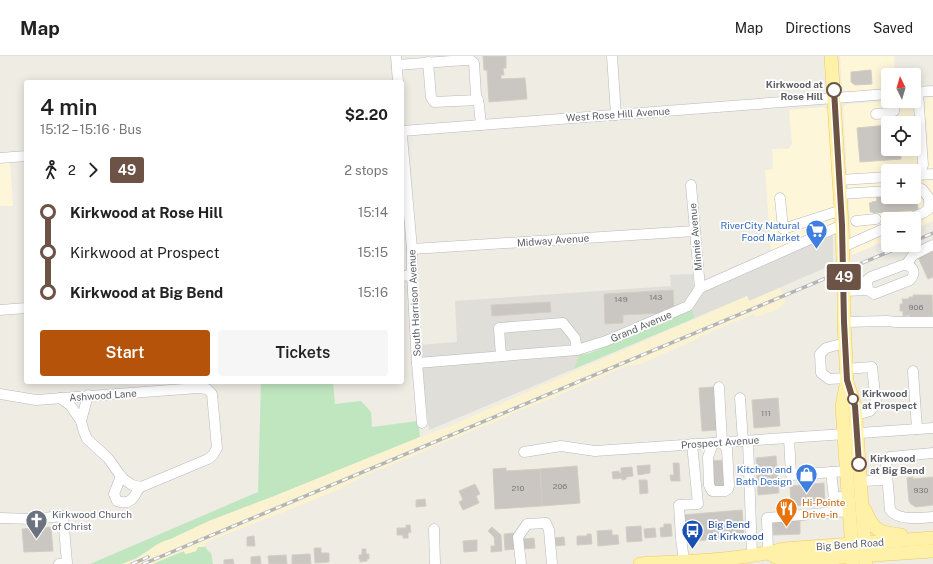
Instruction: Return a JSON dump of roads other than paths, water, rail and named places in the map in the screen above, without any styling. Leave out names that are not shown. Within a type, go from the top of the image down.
[{"type":"main road","points":[[831,56],[842,210],[844,322],[847,376],[856,415],[851,434],[847,471],[849,511],[859,555]]},
{"type":"main road","points":[[847,376],[842,406],[851,434],[860,481],[862,505],[859,555]]},
{"type":"main road","points":[[862,505],[868,520],[878,530],[886,533],[933,538]]},
{"type":"main road","points":[[830,545],[842,535],[849,511]]},
{"type":"main road","name":"Big Bend Road","points":[[640,564],[684,561],[720,562],[768,553],[784,548],[830,545],[859,555],[933,538]]},
{"type":"main road","points":[[883,564],[889,560],[930,551]]},
{"type":"main road","name":"Big Bend Road","points":[[768,553],[784,561],[930,551]]},
{"type":"main road","points":[[815,559],[829,564]]},
{"type":"street","points":[[612,56],[616,115]]},
{"type":"street","points":[[398,80],[396,60],[428,62],[470,60],[474,64],[476,96],[478,100],[481,125]]},
{"type":"street","points":[[428,62],[431,97],[434,102],[478,100]]},
{"type":"street","points":[[921,92],[933,91]]},
{"type":"street","name":"West Rose Hill Avenue","points":[[404,130],[881,95]]},
{"type":"street","points":[[876,114],[894,111],[894,108]]},
{"type":"street","points":[[918,108],[923,165],[921,168]]},
{"type":"street","points":[[0,158],[24,156]]},
{"type":"street","name":"South Harrison Avenue","points":[[404,159],[412,249],[417,363],[422,423]]},
{"type":"street","points":[[921,175],[933,174]]},
{"type":"street","points":[[840,180],[881,177]]},
{"type":"street","name":"Minnie Avenue","points":[[691,185],[700,288]]},
{"type":"street","points":[[921,189],[931,202],[929,209],[921,214]]},
{"type":"street","points":[[841,194],[874,197],[881,194]]},
{"type":"street","points":[[780,198],[783,229],[842,210]]},
{"type":"street","points":[[856,221],[876,216],[881,225]]},
{"type":"street","points":[[700,288],[842,225]]},
{"type":"street","points":[[843,247],[881,230]]},
{"type":"street","name":"Midway Avenue","points":[[412,249],[695,232]]},
{"type":"street","points":[[906,265],[913,255],[933,245]]},
{"type":"street","points":[[844,290],[868,290],[874,294],[910,280],[914,273],[912,268],[908,265],[902,265],[871,277],[867,280],[868,290]]},
{"type":"street","points":[[404,276],[412,275]]},
{"type":"street","name":"Grand Avenue","points":[[417,363],[577,350],[606,341],[688,306],[700,288]]},
{"type":"street","points":[[0,310],[24,308]]},
{"type":"street","points":[[844,322],[933,322]]},
{"type":"street","points":[[500,356],[499,328],[563,323],[575,338],[577,350]]},
{"type":"street","points":[[845,343],[826,348],[820,354],[821,373],[829,379],[847,376],[872,367],[876,404],[870,411],[856,415]]},
{"type":"street","points":[[913,371],[917,429]]},
{"type":"street","points":[[717,443],[719,387]]},
{"type":"street","name":"Ashwood Lane","points":[[0,394],[36,400],[198,388],[207,389],[212,394],[214,404],[217,448],[214,455],[208,459],[139,486]]},
{"type":"street","points":[[81,421],[88,396]]},
{"type":"street","points":[[60,398],[70,405],[81,421],[87,439],[108,458],[122,476],[132,485],[139,486],[135,496],[123,503],[117,501],[114,494],[122,476]]},
{"type":"street","points":[[740,398],[745,441],[752,555]]},
{"type":"street","name":"Prospect Avenue","points":[[524,452],[561,446],[595,451],[933,428]]},
{"type":"street","points":[[789,438],[791,475],[847,471]]},
{"type":"street","points":[[684,561],[679,505],[698,504],[692,444]]},
{"type":"street","points":[[933,453],[890,457],[886,462],[890,510],[897,516],[911,518],[933,517]]},
{"type":"street","points":[[831,472],[834,498],[849,496]]},
{"type":"street","points":[[860,481],[887,480]]},
{"type":"street","points":[[768,553],[767,518],[849,511]]},
{"type":"street","points":[[0,518],[32,519],[63,516],[67,563],[59,564]]},
{"type":"street","points":[[521,564],[518,537],[527,524],[546,523],[550,530],[552,564]]},
{"type":"street","points":[[434,529],[435,564]]},
{"type":"tunnel","points":[[874,202],[875,213]]},
{"type":"railway","points":[[921,238],[933,233]]},
{"type":"railway","points":[[143,564],[888,252]]},
{"type":"railway","points":[[132,564],[148,557]]},
{"type":"place","name":"Kirkwood at Rose Hill","points":[[834,90]]},
{"type":"place","name":"RiverCity Natural Food Market","points":[[816,250]]},
{"type":"place","name":"Kirkwood at Prospect","points":[[853,399]]},
{"type":"place","name":"Kirkwood at Big Bend","points":[[859,464]]},
{"type":"place","name":"Kitchen and Bath Design","points":[[807,494]]},
{"type":"place","name":"Hi-Pointe Drive-in","points":[[786,528]]},
{"type":"place","name":"Kirkwood Church of Christ","points":[[37,540]]},
{"type":"place","name":"Big Bend at Kirkwood","points":[[692,550]]}]
